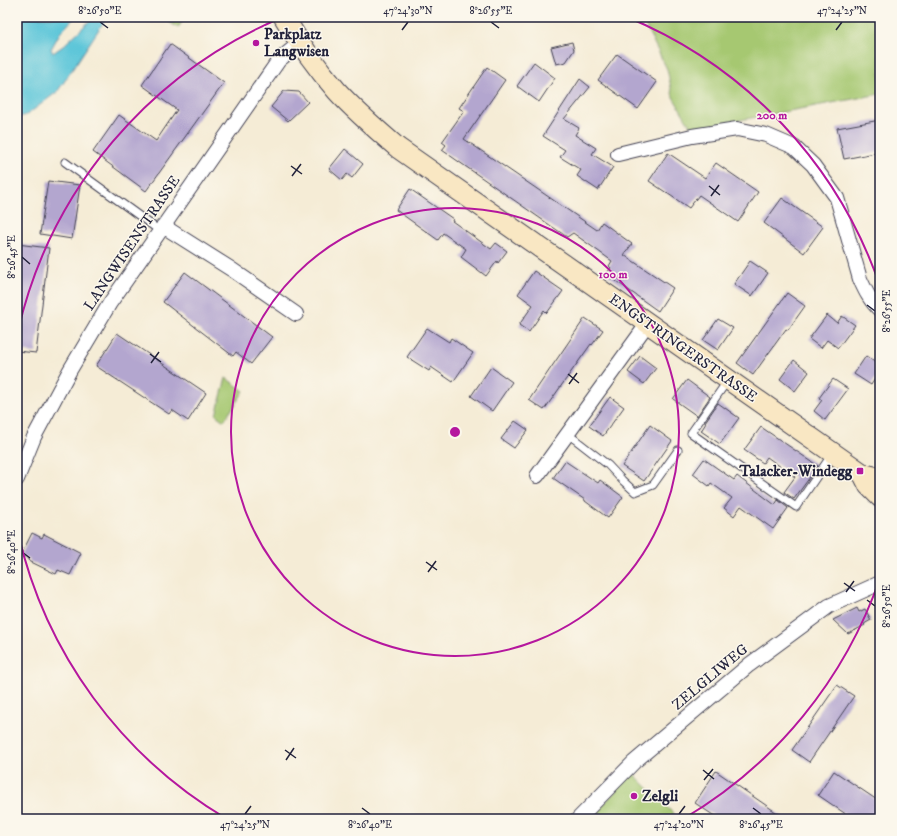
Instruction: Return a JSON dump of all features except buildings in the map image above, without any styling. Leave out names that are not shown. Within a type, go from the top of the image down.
[{"type":"main road","name":"ENGSTRINGERSTRASSE","points":[[284,17],[300,43],[337,91],[359,114],[398,148],[833,453],[872,476],[869,486],[880,497]]},
{"type":"street","name":"LANGWISENSTRASSE","points":[[17,479],[34,437],[70,370],[110,304],[161,228],[279,60],[300,43]]},
{"type":"street","points":[[618,154],[692,136],[737,129],[766,135],[794,147],[813,165],[837,198],[860,279],[865,291],[880,310]]},
{"type":"street","points":[[161,228],[231,269],[296,314]]},
{"type":"street","points":[[537,476],[648,323]]},
{"type":"street","name":"ZELGLIWEG","points":[[578,819],[634,762],[749,665],[829,606],[880,583]]},
{"type":"lane","points":[[65,162],[161,228]]},
{"type":"lane","points":[[728,380],[691,433],[790,503],[796,507],[833,453]]},
{"type":"lane","points":[[568,434],[608,465],[635,492],[653,485],[678,450]]},
{"type":"green space","points":[[162,17],[185,17],[178,28]]},
{"type":"green space","points":[[641,17],[880,17],[880,94],[692,129],[673,97],[667,69]]},
{"type":"green space","points":[[226,378],[244,391],[224,421],[216,415]]},
{"type":"green space","name":"Zelgli","points":[[633,773],[679,819],[589,819]]},
{"type":"water","points":[[17,17],[75,17],[60,33],[51,49],[53,53],[63,46],[94,17],[107,17],[57,92],[24,116],[17,116]]},
{"type":"place","name":"Parkplatz Langwisen","points":[[256,43]]},
{"type":"place","name":"Talacker-Windegg","points":[[860,471]]},
{"type":"place","name":"Zelgli","points":[[634,796]]}]
